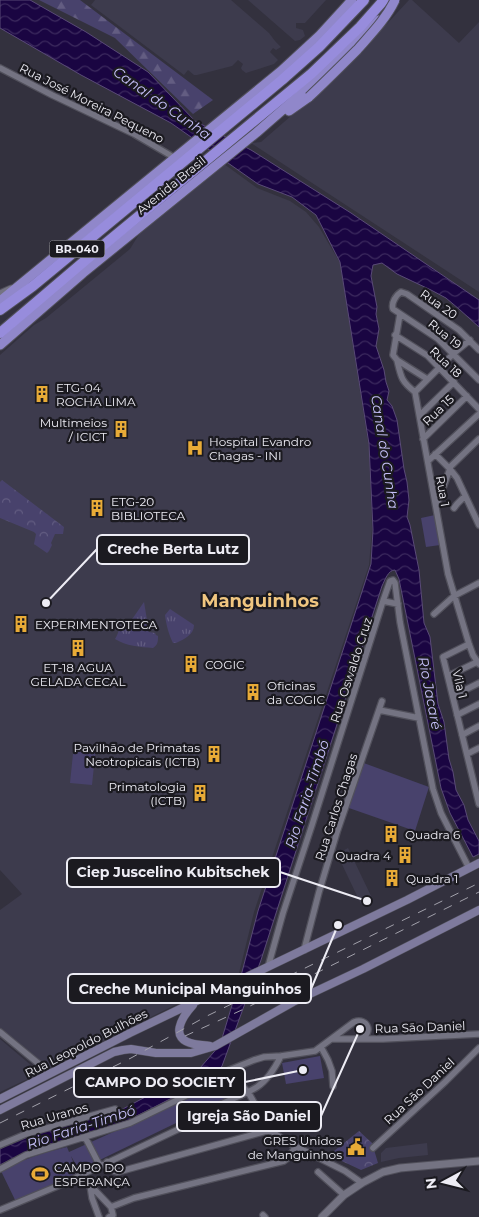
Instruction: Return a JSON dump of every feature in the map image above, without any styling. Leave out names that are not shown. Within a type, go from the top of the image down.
[{"type":"highway","name":"Avenida Brasil","points":[[237,112],[320,35],[352,0]]},
{"type":"highway","name":"Avenida Brasil","points":[[0,310],[33,286],[186,154],[319,47],[364,0]]},
{"type":"highway","name":"Avenida Brasil","points":[[251,133],[291,91],[360,27],[384,0]]},
{"type":"highway","name":"Avenida Brasil","points":[[0,333],[94,253],[303,92],[351,48],[396,0]]},
{"type":"highway","points":[[251,133],[309,97],[374,31],[396,0]]},
{"type":"highway","name":"Avenida Brasil","points":[[0,301],[175,158],[186,154]]},
{"type":"highway","name":"Avenida Brasil","points":[[0,345],[200,171]]},
{"type":"main road","name":"Rua Leopoldo Bulhões","points":[[0,1099],[196,1001],[408,900],[475,865]]},
{"type":"main road","name":"Rua Leopoldo Bulhões","points":[[0,1110],[114,1052],[131,1049],[156,1054],[184,1053],[198,1052],[217,1045],[293,1002],[479,910]]},
{"type":"main road","points":[[196,1001],[185,1015],[179,1027],[180,1036],[194,1044],[217,1045]]},
{"type":"street","name":"Rua José Moreira Pequeno","points":[[0,68],[134,134],[175,158]]},
{"type":"street","points":[[0,294],[23,283]]},
{"type":"street","name":"Rua 20","points":[[393,309],[392,304],[396,296],[404,292],[459,330],[479,350]]},
{"type":"street","name":"Rua 19","points":[[393,309],[438,339],[479,380]]},
{"type":"street","points":[[400,314],[393,354],[397,360],[404,383],[415,392],[454,353],[470,340]]},
{"type":"street","name":"Rua 18","points":[[396,335],[428,356],[479,409]]},
{"type":"street","points":[[397,360],[427,379]]},
{"type":"street","points":[[420,415],[454,382]]},
{"type":"street","name":"Rua 1","points":[[415,392],[448,574],[469,644],[478,663]]},
{"type":"street","name":"Rua 15","points":[[423,439],[467,396]]},
{"type":"street","points":[[428,461],[479,414]]},
{"type":"street","points":[[436,506],[451,466],[479,439]]},
{"type":"street","points":[[436,454],[457,478],[479,525]]},
{"type":"street","points":[[454,508],[465,496]]},
{"type":"street","name":"Rua Oswaldo Cruz","points":[[268,967],[283,913],[391,580],[395,583],[398,604]]},
{"type":"street","points":[[434,614],[454,596],[479,583]]},
{"type":"street","points":[[383,601],[398,604],[436,799],[441,812],[475,865]]},
{"type":"street","name":"Vila 1","points":[[469,644],[443,656],[478,793],[479,804]]},
{"type":"street","points":[[448,676],[478,663]]},
{"type":"street","points":[[453,696],[479,683]]},
{"type":"street","name":"Rua Carlos Chagas","points":[[304,950],[337,832],[382,701]]},
{"type":"street","points":[[457,715],[479,704]]},
{"type":"street","points":[[379,710],[419,718]]},
{"type":"street","points":[[462,735],[479,726]]},
{"type":"street","points":[[467,754],[479,748]]},
{"type":"street","points":[[472,774],[479,770]]},
{"type":"street","points":[[0,1169],[26,1155],[130,1123],[195,1091],[222,1074],[254,1060],[270,1056],[313,1051],[354,1022],[362,1021],[365,1022],[368,1028],[366,1036],[360,1039]]},
{"type":"street","points":[[0,1032],[50,1073]]},
{"type":"street","name":"Rua Sāo Daniel","points":[[332,1038],[360,1039],[479,1034]]},
{"type":"street","points":[[321,1047],[332,1071],[333,1086]]},
{"type":"street","name":"Rua São Daniel","points":[[373,1148],[479,1048]]},
{"type":"street","points":[[0,1210],[82,1175],[198,1120],[210,1109],[248,1092],[262,1082],[281,1056]]},
{"type":"street","points":[[229,1071],[248,1092],[270,1130],[296,1146],[345,1170],[362,1182]]},
{"type":"street","name":"Rua Uranos","points":[[0,1145],[26,1134],[115,1109]]},
{"type":"street","points":[[108,1162],[114,1171],[118,1172],[270,1130]]},
{"type":"street","points":[[85,1137],[100,1166]]},
{"type":"street","points":[[111,1207],[134,1198],[284,1161],[296,1146]]},
{"type":"street","points":[[322,1217],[344,1195],[362,1182],[383,1172],[396,1168],[479,1161]]},
{"type":"street","points":[[318,1172],[344,1195]]},
{"type":"street","points":[[82,1175],[111,1207],[111,1216]]},
{"type":"street","points":[[90,1185],[92,1198],[99,1217]]},
{"type":"shaded area","points":[[95,0],[231,0],[269,33],[281,47],[276,50],[273,48],[270,52],[278,60],[274,64],[246,73],[241,68],[243,64],[238,60],[232,66],[197,75],[188,70],[184,75],[91,5]]},
{"type":"shaded area","points":[[248,0],[326,0],[305,23],[296,23],[296,28],[303,30],[305,36],[295,41]]},
{"type":"shaded area","points":[[409,0],[412,0],[459,43],[479,22],[479,292],[251,143],[261,142],[344,70]]},
{"type":"shaded area","points":[[224,164],[257,188],[290,201],[306,212],[319,227],[340,263],[369,449],[372,529],[369,565],[254,912],[239,973],[49,1068],[0,1028],[0,910],[22,894],[0,870],[0,355],[34,325],[46,318],[130,249],[141,231]]},
{"type":"shaded area","points":[[348,848],[372,898],[361,904],[337,854]]},
{"type":"shaded area","points":[[0,1039],[39,1072],[0,1092]]},
{"type":"shaded area","points":[[427,1143],[428,1155],[381,1162],[381,1153],[386,1148]]},
{"type":"green space","points":[[39,0],[80,0],[213,100],[193,114],[115,38]]},
{"type":"green space","points":[[2,480],[64,527],[63,534],[55,534],[52,545],[47,553],[34,544],[36,534],[34,532],[0,518],[0,482]]},
{"type":"green space","points":[[435,515],[440,545],[426,547],[421,518]]},
{"type":"green space","points":[[144,602],[149,632],[155,633],[158,636],[156,646],[153,648],[138,647],[115,639],[122,626],[126,628]]},
{"type":"green space","points":[[170,609],[194,625],[190,634],[176,643],[173,643],[165,618]]},
{"type":"green space","points":[[74,744],[96,747],[92,785],[70,783]]},
{"type":"green space","points":[[361,762],[429,787],[415,831],[346,807]]},
{"type":"green space","points":[[320,1056],[324,1078],[286,1084],[282,1063]]},
{"type":"green space","points":[[224,1082],[234,1095],[79,1170],[71,1156],[78,1176],[17,1204],[1,1171],[25,1160],[67,1147],[69,1152]]},
{"type":"green space","name":"GRES Unidos de Manguinhos","points":[[359,1131],[372,1143],[378,1163],[361,1170],[329,1155]]},
{"type":"water","points":[[0,0],[30,0],[86,32],[148,72],[195,121],[251,150],[351,213],[479,300],[479,327],[446,298],[397,274],[382,263],[373,265],[371,276],[379,329],[376,346],[389,391],[387,400],[392,406],[397,420],[409,500],[407,517],[419,570],[424,623],[430,637],[438,704],[444,722],[449,759],[456,790],[479,841],[479,854],[473,857],[450,813],[441,788],[399,579],[395,570],[393,570],[387,576],[382,586],[261,960],[222,1066],[215,1076],[123,1123],[31,1150],[0,1165],[0,1149],[20,1138],[119,1111],[200,1068],[220,1045],[258,911],[371,564],[373,530],[369,444],[340,262],[316,215],[292,197],[258,184],[171,123],[81,75],[0,28]]},
{"type":"railway","points":[[0,1123],[131,1058],[207,1016],[479,883]]},
{"type":"railway","points":[[185,1036],[244,1009],[479,892]]},
{"type":"place","name":"ETG-04 ROCHA LIMA","points":[[42,394]]},
{"type":"place","name":"Multimeios / ICICT","points":[[121,429]]},
{"type":"place","name":"Hospital Evandro Chagas - INI","points":[[195,448]]},
{"type":"place","name":"ETG-20 BIBLIOTECA","points":[[97,508]]},
{"type":"place","name":"Creche Berta Lutz","points":[[46,603]]},
{"type":"place","name":"EXPERIMENTOTECA","points":[[21,624]]},
{"type":"place","name":"ET-18 AGUA GELADA CECAL","points":[[78,648]]},
{"type":"place","name":"COGIC","points":[[191,664]]},
{"type":"place","name":"Oficinas da COGIC","points":[[253,692]]},
{"type":"place","name":"Pavilhão de Primatas Neotropicais (ICTB)","points":[[214,754]]},
{"type":"place","name":"Primatologia (ICTB)","points":[[200,793]]},
{"type":"place","name":"Quadra 6","points":[[391,834]]},
{"type":"place","name":"Quadra 4","points":[[405,855]]},
{"type":"place","name":"Quadra 1","points":[[392,878]]},
{"type":"place","name":"Ciep Juscelino Kubitschek","points":[[367,901]]},
{"type":"place","name":"Creche Municipal Manguinhos","points":[[338,925]]},
{"type":"place","name":"Igreja São Daniel","points":[[360,1029]]},
{"type":"place","name":"CAMPO DO SOCIETY","points":[[303,1070]]},
{"type":"place","name":"GRES Unidos de Manguinhos","points":[[356,1147]]},
{"type":"place","name":"CAMPO DO ESPERANÇA","points":[[40,1174]]},
{"type":"district","name":"Manguinhos","points":[[260,601]]},
{"type":"water label","name":"Canal do Cunha","points":[[162,103]]},
{"type":"water label","name":"Canal do Cunha","points":[[385,452]]},
{"type":"water label","name":"Rio Jacaré","points":[[430,693]]},
{"type":"water label","name":"Rio Faria-Timbó","points":[[307,794]]},
{"type":"water label","name":"Rio Faria-Timbó","points":[[81,1127]]}]
